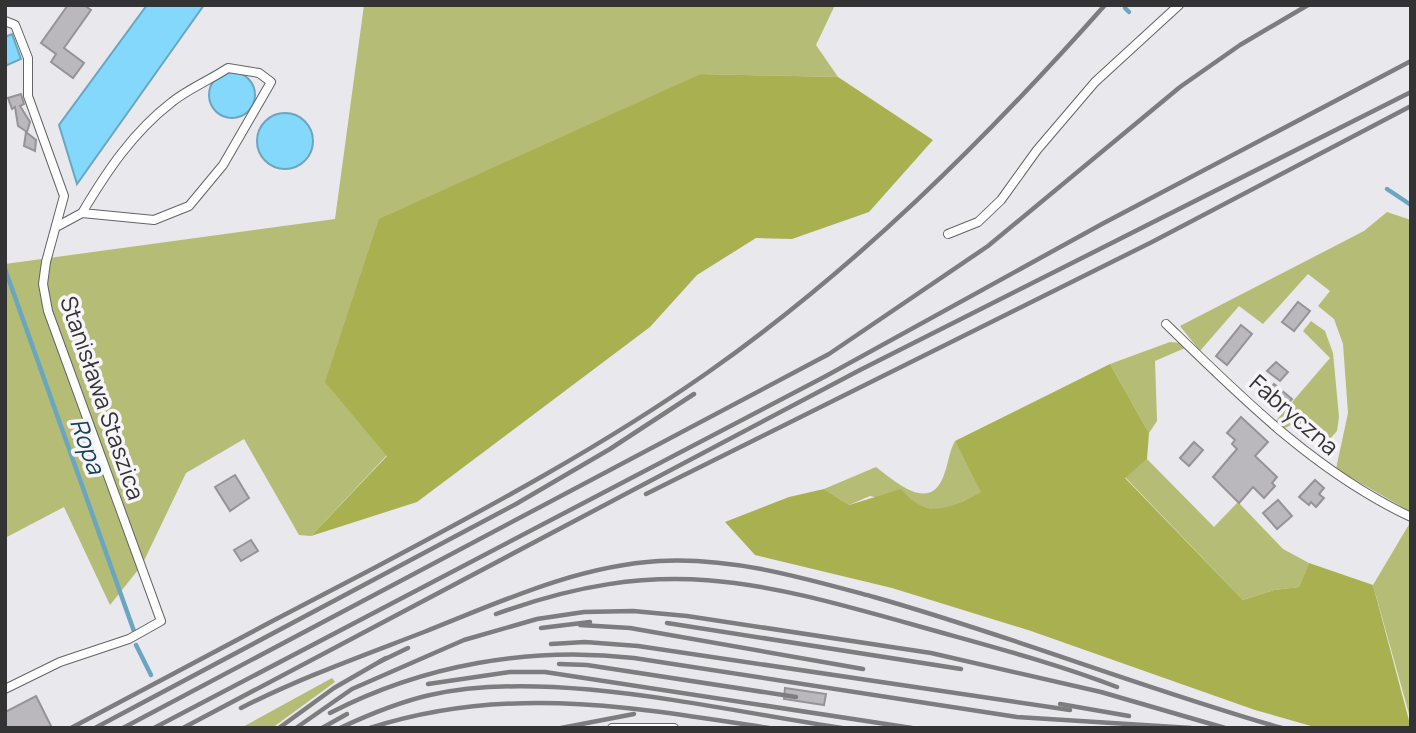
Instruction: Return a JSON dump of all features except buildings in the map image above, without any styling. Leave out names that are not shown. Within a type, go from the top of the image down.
[{"type":"lane","points":[[948,234],[978,222],[1001,200],[1037,150],[1095,82],[1178,5]]},
{"type":"lane","points":[[5,21],[15,25],[28,58],[28,96],[64,196],[58,226]]},
{"type":"lane","points":[[58,226],[82,213],[111,164],[144,126],[174,100],[228,68],[259,73],[271,82],[223,165],[189,206],[154,220],[82,213]]},
{"type":"lane","name":"Stanisława Staszica","points":[[5,689],[60,662],[129,639],[160,621],[48,311],[43,284],[46,262],[58,226]]},
{"type":"lane","name":"Fabryczna","points":[[1166,324],[1245,400],[1325,468],[1411,517]]},
{"type":"lane","points":[[612,728],[674,728]]},
{"type":"green space","points":[[364,5],[835,5],[816,45],[838,77],[701,74],[387,455],[311,536],[299,535],[244,439],[186,473],[142,565],[110,605],[64,507],[5,538],[5,264],[335,219]]},
{"type":"green space","points":[[701,74],[838,77],[933,140],[869,212],[792,239],[756,238],[697,275],[650,327],[417,502],[311,536],[387,456],[325,382],[379,219]]},
{"type":"green space","points":[[1387,212],[1411,220],[1411,512],[1336,469],[1348,413],[1343,344],[1334,319],[1318,306],[1330,291],[1308,274],[1263,324],[1239,306],[1200,351],[1180,326],[1364,231]]},
{"type":"green space","points":[[1311,321],[1325,331],[1333,353],[1339,417],[1337,431],[1329,440],[1304,436],[1293,424],[1285,428],[1275,422],[1330,358],[1303,331]]},
{"type":"green space","points":[[1170,342],[1180,343],[1185,348],[1155,361],[1157,421],[1149,433],[1110,364]]},
{"type":"green space","points":[[1110,364],[1149,433],[1147,459],[1125,478],[1243,600],[1274,590],[1299,587],[1309,563],[1373,585],[1411,728],[1318,728],[1255,710],[1031,631],[892,588],[755,555],[725,522],[789,497],[824,489],[849,505],[901,489],[920,505],[930,508],[949,507],[959,503],[981,492],[955,441]]},
{"type":"green space","points":[[955,441],[982,492],[942,511],[870,496],[849,505],[824,489],[876,467],[914,492],[932,492],[945,472]]},
{"type":"green space","points":[[1147,459],[1214,527],[1238,502],[1283,549],[1309,563],[1299,587],[1274,590],[1243,600],[1125,477]]},
{"type":"green space","points":[[1411,521],[1411,721],[1373,585]]},
{"type":"green space","points":[[332,678],[335,682],[272,728],[241,728]]},
{"type":"water","points":[[147,5],[204,5],[77,184],[59,125]]},
{"type":"water","points":[[12,34],[21,59],[5,66],[5,37]]},
{"type":"water","points":[[232,72],[248,79],[255,95],[248,111],[232,118],[216,111],[209,95],[216,79]]},
{"type":"water","points":[[285,113],[296,115],[305,121],[311,130],[311,152],[305,161],[296,167],[285,169],[274,167],[265,161],[259,152],[257,141],[259,130],[265,121],[274,115]]},
{"type":"waterway","points":[[1125,8],[1129,12]]},
{"type":"waterway","points":[[1387,189],[1411,205]]},
{"type":"waterway","name":"Ropa","points":[[5,269],[135,634]]},
{"type":"waterway","name":"Ropa","points":[[136,645],[151,675]]},
{"type":"railway","points":[[71,728],[502,499],[626,426],[707,373],[815,291],[917,201],[1013,105],[1105,5]]},
{"type":"railway","points":[[123,728],[829,354],[988,246],[1180,87],[1240,45],[1308,5]]},
{"type":"railway","points":[[154,728],[826,376],[1102,224],[1411,61]]},
{"type":"railway","points":[[183,728],[860,370],[1411,92]]},
{"type":"railway","points":[[646,494],[1152,242],[1411,106]]},
{"type":"railway","points":[[95,728],[516,504],[610,449],[694,394]]},
{"type":"railway","points":[[241,708],[331,668],[539,587],[628,564],[687,561],[768,570],[874,597],[1282,728]]},
{"type":"railway","points":[[496,614],[555,595],[609,584],[659,579],[708,580],[756,586],[860,610],[1018,654],[1117,687]]},
{"type":"railway","points":[[296,728],[352,689],[464,640],[537,619],[584,612],[633,611],[687,616],[931,653],[1101,692],[1225,728]]},
{"type":"railway","points":[[541,628],[590,622]]},
{"type":"railway","points":[[667,623],[961,669]]},
{"type":"railway","points":[[580,625],[630,628],[863,669]]},
{"type":"railway","points":[[551,644],[585,642],[638,646],[1070,710]]},
{"type":"railway","points":[[379,662],[408,648]]},
{"type":"railway","points":[[330,713],[365,696],[440,671],[517,657],[595,655],[634,658],[1017,717],[1191,728]]},
{"type":"railway","points":[[279,728],[334,688],[386,658]]},
{"type":"railway","points":[[559,664],[587,665],[796,697]]},
{"type":"railway","points":[[428,684],[510,672],[545,672],[912,728]]},
{"type":"railway","points":[[340,728],[385,709],[430,695],[477,688],[528,686],[635,695],[842,728]]},
{"type":"railway","points":[[370,728],[470,706],[520,703],[618,707],[769,728]]},
{"type":"railway","points":[[1060,704],[1129,716]]},
{"type":"railway","points":[[322,728],[347,714]]},
{"type":"railway","points":[[561,728],[634,714]]}]
